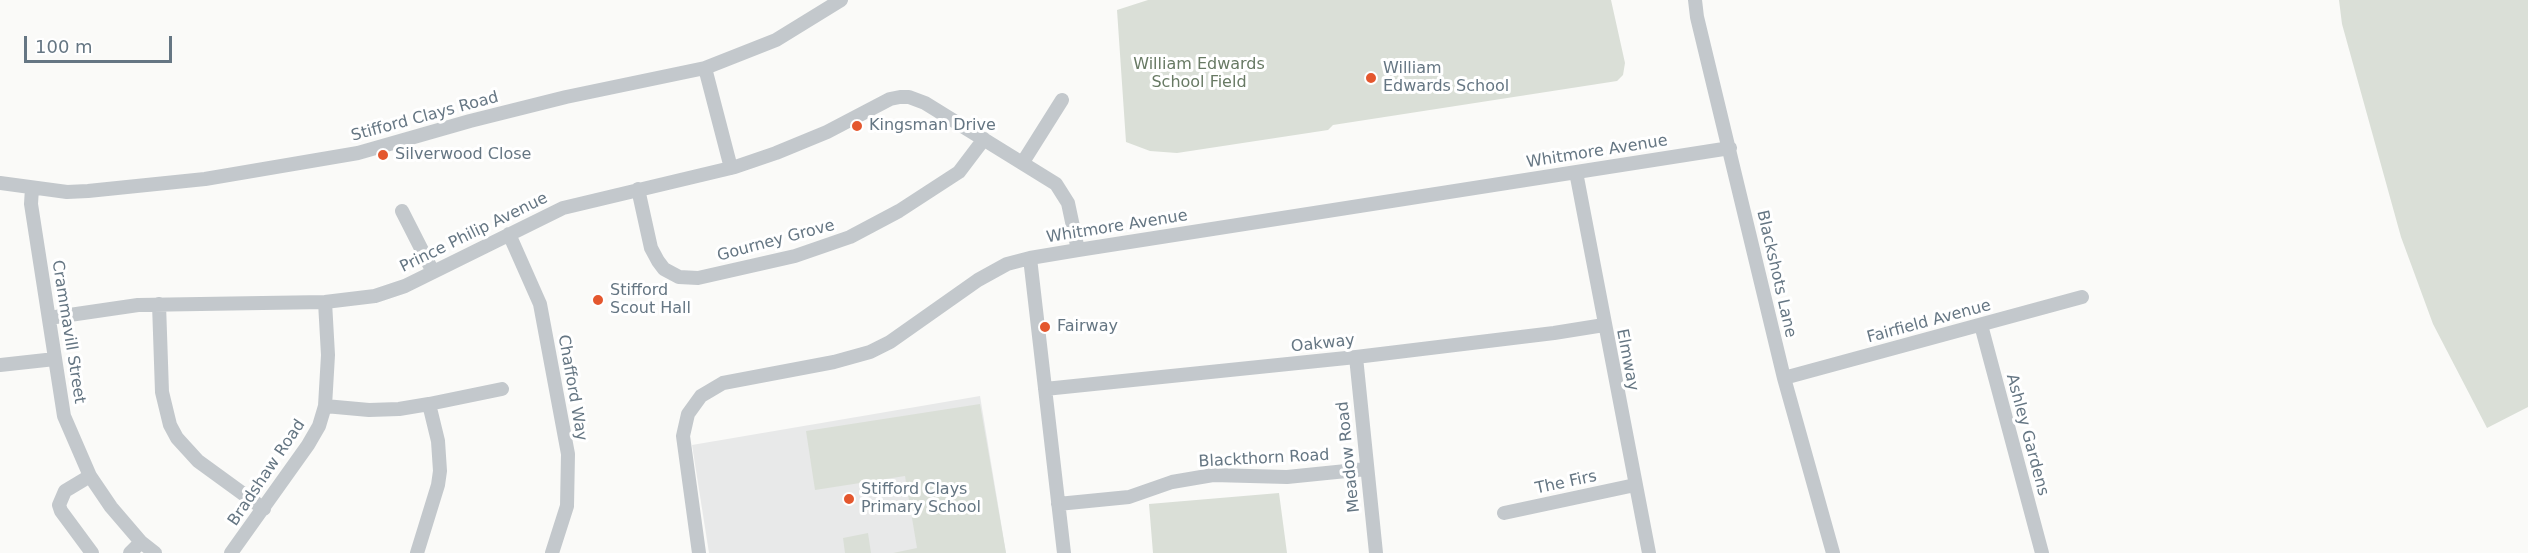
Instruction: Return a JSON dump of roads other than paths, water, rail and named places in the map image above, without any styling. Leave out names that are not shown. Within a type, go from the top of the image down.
[{"type":"street","name":"Stifford Clays Road","points":[[0,183],[32,188],[87,191],[205,179],[358,153],[566,97],[705,68],[776,40],[841,0]]},
{"type":"street","name":"Blackshots Lane","points":[[1695,0],[1697,17],[1784,378],[1833,553]]},
{"type":"street","points":[[705,68],[731,168]]},
{"type":"street","name":"Prince Philip Avenue","points":[[50,318],[113,307],[159,304],[325,302],[375,296],[405,286],[563,208],[731,168],[827,132],[890,99],[900,97],[909,97],[925,103],[1056,184],[1063,193],[1071,213],[1078,250]]},
{"type":"street","points":[[1023,162],[1062,100]]},
{"type":"street","name":"Gourney Grove","points":[[638,189],[651,248],[658,261],[664,269],[679,278],[698,278],[795,256],[850,237],[899,211],[959,172],[984,139]]},
{"type":"street","name":"Whitmore Avenue","points":[[699,553],[683,431],[690,409],[704,392],[723,383],[834,362],[870,352],[904,333],[993,271],[1029,258],[1730,148]]},
{"type":"street","name":"Elmway","points":[[1576,172],[1649,553]]},
{"type":"street","name":"Crammavill Street","points":[[32,188],[31,204],[64,416],[90,476],[111,507],[141,542],[155,553]]},
{"type":"street","points":[[402,212],[433,272]]},
{"type":"street","name":"Chafford Way","points":[[508,234],[540,304],[568,454],[567,506],[552,553]]},
{"type":"street","points":[[1029,258],[1064,553]]},
{"type":"street","name":"Fairfield Avenue","points":[[1784,378],[2082,297]]},
{"type":"street","name":"Bradshaw Road","points":[[231,553],[309,445],[320,426],[325,406],[328,355],[325,302]]},
{"type":"street","points":[[159,304],[162,392],[170,425],[177,438],[198,461],[264,509]]},
{"type":"street","name":"Oakway","points":[[1045,389],[1356,357],[1604,325]]},
{"type":"street","name":"Ashley Gardens","points":[[1981,325],[2042,553]]},
{"type":"street","name":"Meadow Road","points":[[1356,357],[1376,553]]},
{"type":"street","points":[[0,365],[55,359]]},
{"type":"street","points":[[325,406],[369,410],[399,409],[502,389]]},
{"type":"street","points":[[417,553],[438,485],[440,471],[438,441],[429,404]]},
{"type":"street","name":"Blackthorn Road","points":[[1059,504],[1129,497],[1172,482],[1213,475],[1287,477],[1366,469]]},
{"type":"street","points":[[90,476],[65,491],[59,505],[61,512],[92,553]]},
{"type":"street","name":"The Firs","points":[[1504,513],[1635,485]]},
{"type":"street","points":[[130,553],[141,542]]},
{"type":"place","name":"William Edwards School","points":[[1371,78]]},
{"type":"place","name":"Kingsman Drive","points":[[857,126]]},
{"type":"place","name":"Silverwood Close","points":[[383,155]]},
{"type":"place","name":"Stifford Scout Hall","points":[[598,300]]},
{"type":"place","name":"Fairway","points":[[1045,327]]},
{"type":"place","name":"Stifford Clays Primary School","points":[[849,499]]},
{"type":"park label","name":"William Edwards School Field","points":[[1199,74]]}]
